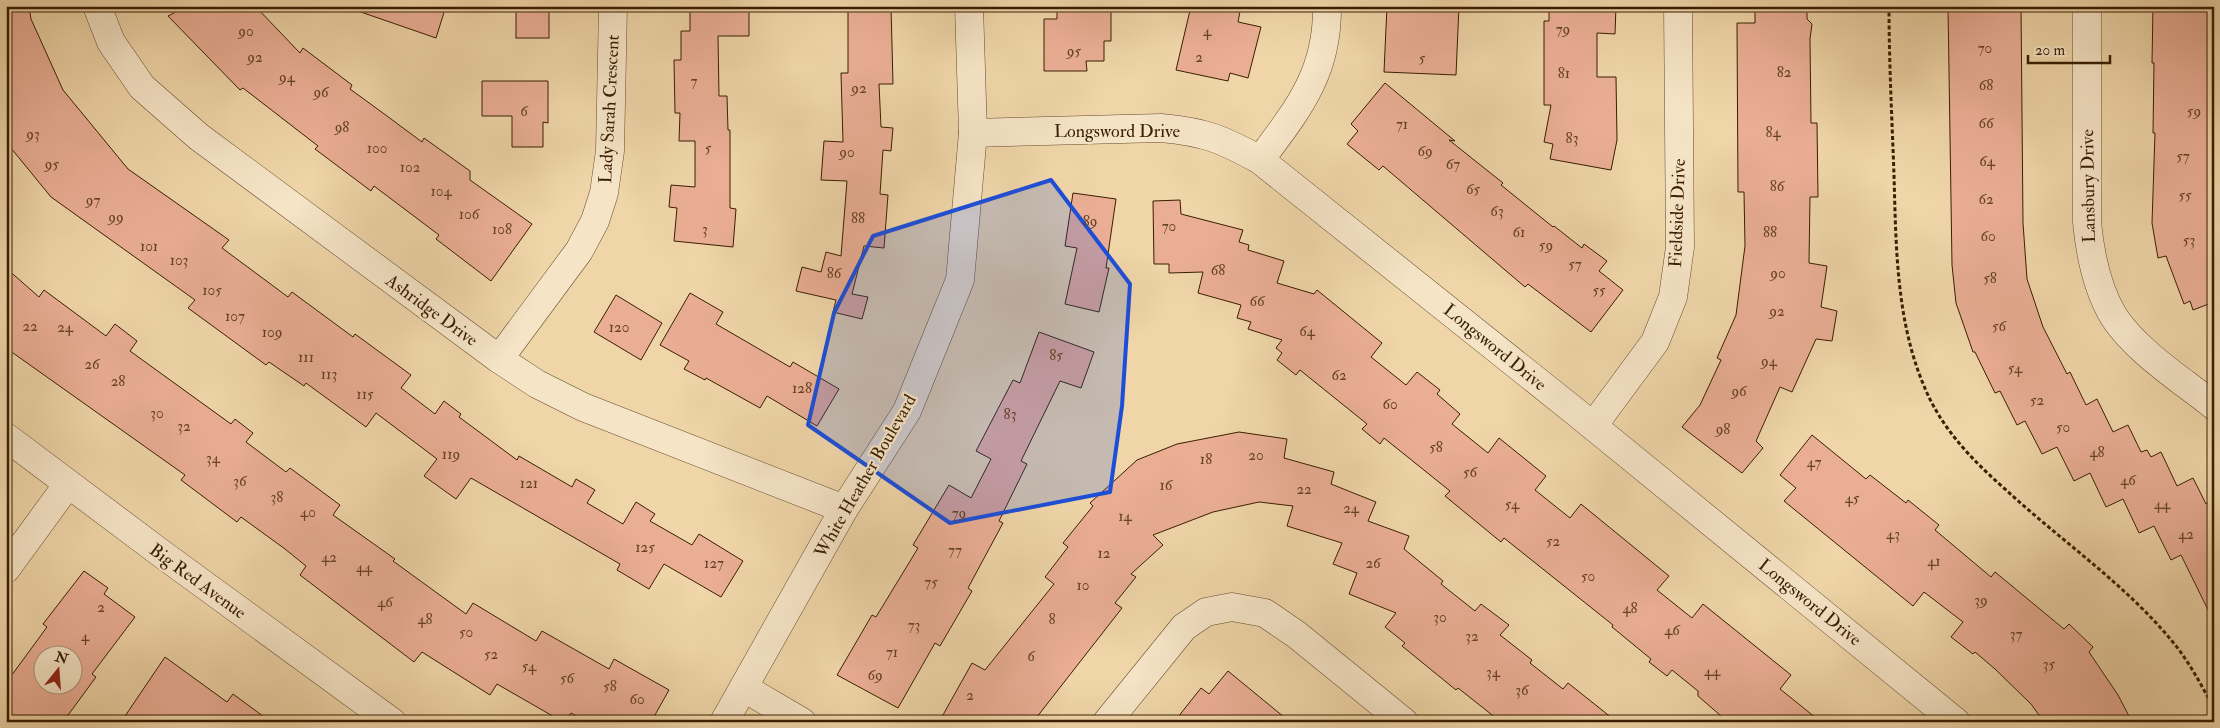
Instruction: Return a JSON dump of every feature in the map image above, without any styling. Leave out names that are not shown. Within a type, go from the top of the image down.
[{"type":"street","name":"Ashridge Drive","points":[[97,6],[111,42],[142,87],[198,137],[499,359],[537,384],[583,407],[844,508]]},
{"type":"street","name":"Lady Sarah Crescent","points":[[499,359],[579,251],[595,221],[604,193],[610,151],[614,6]]},
{"type":"street","name":"White Heather Boulevard","points":[[724,722],[844,508],[907,411],[960,280],[973,133],[969,6]]},
{"type":"street","points":[[1260,160],[1301,104],[1315,77],[1327,32],[1327,6]]},
{"type":"street","name":"Fieldside Drive","points":[[1594,426],[1654,342],[1673,296],[1680,247],[1678,6]]},
{"type":"street","name":"Lansbury Drive","points":[[2087,6],[2087,222],[2089,250],[2101,288],[2115,317],[2145,351],[2214,406]]},
{"type":"street","name":"Longsword Drive","points":[[973,133],[1161,128],[1186,130],[1210,135],[1260,160],[1594,426],[1956,722]]},
{"type":"street","name":"Big Red Avenue","points":[[6,437],[392,722]]},
{"type":"street","points":[[6,569],[68,484]]},
{"type":"street","points":[[1108,722],[1184,627],[1206,612],[1232,607],[1265,613],[1297,634],[1404,722]]},
{"type":"street","points":[[744,688],[802,722]]},
{"type":"path","points":[[1889,6],[1897,257],[1910,343],[1924,386],[1949,431],[1974,460],[2122,590],[2174,643],[2214,708]]},
{"type":"highlighted area","points":[[1051,180],[1130,284],[1122,406],[1110,492],[950,523],[808,425],[834,313],[873,236]]},
{"type":"building","points":[[6,6],[29,6],[31,19],[63,90],[128,169],[229,240],[222,248],[288,297],[292,292],[353,337],[355,334],[411,375],[401,388],[435,414],[444,401],[461,414],[459,417],[517,460],[519,456],[572,487],[576,479],[595,490],[587,503],[623,524],[636,502],[655,514],[650,521],[692,545],[699,534],[743,561],[721,597],[664,564],[649,589],[617,570],[620,564],[471,478],[456,499],[424,476],[437,459],[376,413],[366,427],[306,383],[304,386],[269,362],[266,365],[188,308],[195,300],[51,197],[6,142]]},
{"type":"building","points":[[187,6],[255,6],[300,53],[303,48],[352,85],[350,89],[422,142],[424,138],[470,171],[470,180],[532,224],[491,281],[436,239],[439,235],[374,186],[371,191],[315,149],[318,146],[243,88],[240,90],[168,16]]},
{"type":"building","points":[[356,6],[446,6],[436,38],[355,10]]},
{"type":"building","points":[[516,6],[549,6],[549,38],[516,38]]},
{"type":"building","points":[[690,6],[749,6],[749,36],[718,36],[719,96],[727,96],[728,130],[730,130],[730,208],[736,209],[733,247],[674,241],[677,208],[669,207],[671,185],[695,187],[695,141],[679,141],[680,113],[675,113],[674,60],[681,60],[681,31],[690,31]]},
{"type":"building","points":[[848,6],[891,6],[893,84],[879,84],[881,127],[893,128],[891,151],[883,150],[880,194],[888,195],[884,248],[864,246],[852,294],[868,297],[862,319],[833,312],[836,300],[796,291],[802,267],[821,272],[826,252],[841,256],[847,181],[821,180],[824,141],[843,142],[841,73],[848,73]]},
{"type":"building","points":[[1057,6],[1111,6],[1111,41],[1104,41],[1104,61],[1086,61],[1087,71],[1044,71],[1044,19],[1057,19]]},
{"type":"building","points":[[1191,6],[1241,6],[1238,22],[1261,27],[1248,78],[1230,73],[1228,81],[1176,70]]},
{"type":"building","points":[[1387,6],[1459,6],[1456,75],[1384,72]]},
{"type":"building","points":[[1616,6],[1615,34],[1597,33],[1597,77],[1616,77],[1617,140],[1611,170],[1550,159],[1553,144],[1544,142],[1551,105],[1544,105],[1544,21],[1549,21],[1549,8]]},
{"type":"building","points":[[1755,6],[1807,6],[1807,19],[1812,24],[1810,39],[1811,123],[1817,123],[1818,197],[1810,197],[1809,263],[1827,266],[1821,307],[1837,311],[1832,341],[1816,339],[1792,392],[1780,387],[1756,441],[1763,448],[1742,473],[1682,427],[1700,405],[1721,360],[1717,358],[1736,315],[1745,246],[1744,192],[1738,192],[1737,23],[1755,23]]},
{"type":"building","points":[[1948,6],[2021,6],[2023,223],[2027,279],[2043,327],[2067,374],[2070,372],[2086,405],[2097,399],[2113,432],[2128,425],[2141,452],[2147,450],[2151,457],[2161,452],[2177,486],[2193,478],[2206,504],[2214,500],[2214,622],[2181,555],[2171,560],[2154,526],[2139,533],[2123,499],[2106,507],[2090,473],[2074,481],[2057,447],[2042,454],[2025,421],[2017,425],[2000,391],[1995,393],[1975,352],[1973,352],[1956,303],[1952,265]]},
{"type":"building","points":[[2153,6],[2214,6],[2214,302],[2193,310],[2190,301],[2184,304],[2166,256],[2158,258],[2152,223],[2155,133],[2153,133]]},
{"type":"building","points":[[482,81],[548,81],[548,123],[543,122],[543,147],[512,147],[512,116],[482,116]]},
{"type":"building","points":[[1385,83],[1455,141],[1449,140],[1503,183],[1501,185],[1553,227],[1582,248],[1584,244],[1607,261],[1599,271],[1623,290],[1591,332],[1528,284],[1525,287],[1383,166],[1379,170],[1347,144],[1358,131],[1351,124]]},
{"type":"building","points":[[1073,193],[1116,199],[1106,268],[1109,268],[1099,312],[1065,304],[1077,248],[1065,246]]},
{"type":"building","points":[[1180,200],[1181,214],[1243,230],[1239,242],[1249,245],[1248,250],[1284,261],[1277,283],[1314,294],[1317,290],[1382,343],[1371,357],[1406,385],[1417,372],[1440,390],[1437,394],[1460,414],[1452,424],[1488,453],[1499,438],[1546,476],[1535,490],[1570,518],[1581,504],[1669,576],[1657,590],[1692,618],[1703,604],[1791,675],[1780,689],[1821,722],[1728,722],[1698,696],[1698,691],[1672,670],[1667,676],[1649,662],[1651,659],[1612,627],[1613,625],[1504,538],[1501,542],[1445,496],[1450,491],[1384,438],[1380,444],[1362,429],[1367,424],[1300,370],[1296,375],[1277,360],[1282,353],[1276,348],[1282,340],[1248,329],[1251,322],[1237,318],[1241,305],[1198,293],[1203,272],[1169,273],[1169,264],[1154,264],[1153,201]]},
{"type":"building","points":[[6,268],[39,297],[44,290],[106,336],[115,324],[137,341],[130,351],[231,424],[235,419],[253,433],[246,442],[286,472],[290,468],[340,505],[333,515],[395,559],[393,561],[466,614],[473,603],[536,641],[542,631],[609,669],[614,659],[669,690],[651,722],[586,722],[571,713],[566,722],[563,722],[497,684],[490,695],[422,652],[414,662],[300,575],[306,566],[285,549],[241,517],[237,522],[181,480],[185,475],[6,348]]},
{"type":"building","points":[[690,293],[723,312],[716,324],[790,367],[793,362],[839,389],[817,426],[767,396],[760,408],[706,378],[705,380],[684,369],[689,361],[660,345]]},
{"type":"building","points":[[616,295],[662,323],[641,360],[594,332]]},
{"type":"building","points":[[1039,332],[1094,352],[1081,388],[1060,381],[1021,461],[1027,464],[999,521],[1003,523],[968,588],[972,591],[940,646],[935,643],[898,708],[837,675],[872,615],[876,617],[918,548],[913,545],[949,485],[971,498],[991,459],[976,451],[1013,380],[1020,383]]},
{"type":"building","points":[[1239,432],[1287,439],[1284,458],[1334,472],[1331,484],[1376,502],[1368,521],[1409,536],[1404,549],[1443,581],[1441,584],[1475,611],[1481,604],[1509,625],[1500,635],[1532,660],[1530,663],[1563,689],[1568,683],[1617,722],[1501,722],[1458,688],[1456,690],[1402,646],[1405,643],[1385,627],[1396,613],[1349,594],[1357,573],[1333,564],[1342,543],[1287,526],[1293,506],[1259,502],[1213,512],[1153,535],[1163,545],[1131,574],[1136,577],[1115,603],[1122,608],[1033,722],[939,722],[972,663],[985,670],[1054,584],[1045,577],[1068,547],[1063,543],[1093,506],[1090,503],[1137,460],[1177,444]]},
{"type":"building","points":[[1812,435],[1866,479],[1870,475],[1906,503],[1908,500],[1939,525],[1935,530],[1991,577],[1995,572],[2064,629],[2069,624],[2093,647],[2089,652],[2118,695],[2132,722],[2044,722],[2031,704],[1995,669],[1975,652],[1973,654],[1951,637],[1963,622],[1924,592],[1913,606],[1784,501],[1796,488],[1780,475]]},
{"type":"building","points":[[84,571],[108,588],[104,594],[135,617],[92,674],[96,677],[63,722],[6,722],[6,683],[32,647],[32,696],[82,696],[82,646],[33,646],[47,627],[43,624]]},
{"type":"building","points":[[165,657],[227,702],[233,694],[271,722],[121,722]]},
{"type":"building","points":[[1228,671],[1290,722],[1174,722],[1201,688],[1209,694]]}]
